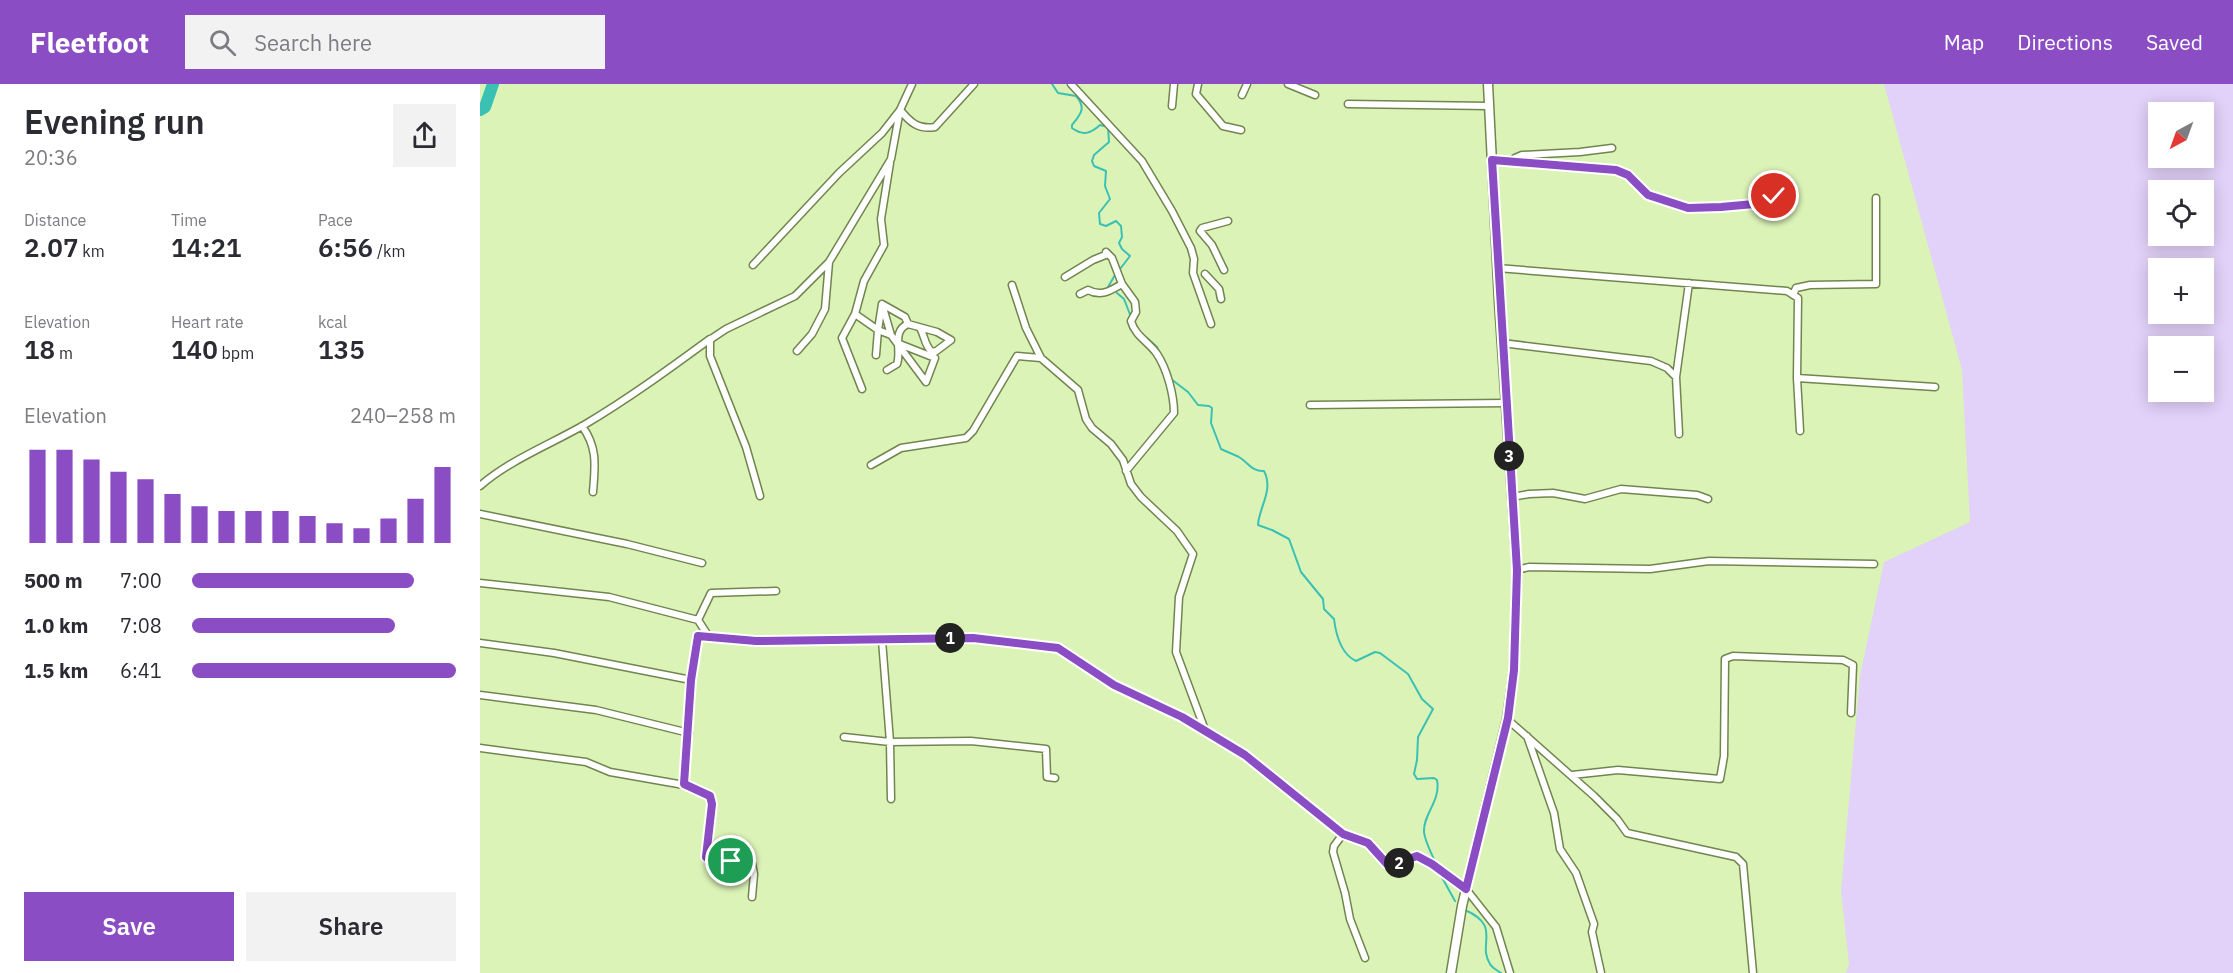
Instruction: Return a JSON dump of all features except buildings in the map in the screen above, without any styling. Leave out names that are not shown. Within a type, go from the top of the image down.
[{"type":"main road","points":[[1450,973],[1466,889],[1508,718],[1514,670],[1517,570],[1497,268],[1488,84]]},
{"type":"street","points":[[753,266],[839,173],[882,133],[900,110],[912,84]]},
{"type":"street","points":[[900,110],[911,123],[924,128],[935,128],[974,84]]},
{"type":"street","points":[[1071,84],[1142,161],[1172,210],[1191,248],[1194,259],[1192,273],[1211,324]]},
{"type":"street","points":[[1172,106],[1174,84]]},
{"type":"street","points":[[1198,84],[1196,94],[1223,126],[1241,130]]},
{"type":"street","points":[[1242,95],[1247,84]]},
{"type":"street","points":[[1288,84],[1315,95]]},
{"type":"street","points":[[1348,104],[1490,106]]},
{"type":"street","points":[[862,389],[842,338],[855,314],[864,281],[885,244],[882,219],[900,110]]},
{"type":"street","points":[[1513,162],[1521,154],[1580,152],[1612,147]]},
{"type":"street","points":[[480,486],[493,475],[639,392],[710,339],[795,297],[829,262],[891,159]]},
{"type":"street","points":[[1492,160],[1616,170],[1628,175],[1648,195],[1688,208],[1765,203],[1786,183]]},
{"type":"street","points":[[1793,295],[1796,288],[1810,285],[1876,284],[1876,198]]},
{"type":"street","points":[[1224,270],[1212,245],[1200,231],[1202,228],[1228,221]]},
{"type":"street","points":[[1065,277],[1107,253],[1112,258],[1122,284],[1137,307],[1131,321],[1133,328],[1158,355],[1174,401],[1174,413],[1126,471]]},
{"type":"street","points":[[798,351],[812,334],[825,309],[829,262]]},
{"type":"street","points":[[1497,268],[1787,291],[1798,298],[1797,378],[1800,431]]},
{"type":"street","points":[[1205,274],[1219,289],[1221,299]]},
{"type":"street","points":[[1678,434],[1676,377],[1689,283]]},
{"type":"street","points":[[1080,294],[1088,290],[1095,294],[1105,293],[1122,284]]},
{"type":"street","points":[[1012,285],[1026,328],[1041,358],[1078,390],[1086,419],[1092,428],[1111,444],[1123,460],[1131,484],[1141,497],[1177,531],[1193,554],[1179,597],[1176,652],[1205,730]]},
{"type":"street","points":[[882,304],[905,317],[908,324],[937,332],[951,340],[935,352],[931,351],[926,346],[924,334],[920,328]]},
{"type":"street","points":[[876,355],[882,304]]},
{"type":"street","points":[[882,304],[891,335],[926,382],[935,358],[897,343]]},
{"type":"street","points":[[855,314],[878,330],[891,335]]},
{"type":"street","points":[[887,370],[897,364],[899,350],[897,343],[900,330],[908,324]]},
{"type":"street","points":[[694,357],[710,339]]},
{"type":"street","points":[[710,339],[710,356],[746,447],[760,496]]},
{"type":"street","points":[[1502,343],[1651,361],[1667,368],[1676,377]]},
{"type":"street","points":[[871,465],[902,448],[966,438],[973,431],[1017,356],[1041,358]]},
{"type":"street","points":[[1797,378],[1935,387]]},
{"type":"street","points":[[1310,405],[1506,403]]},
{"type":"street","points":[[582,426],[591,439],[595,466],[593,492]]},
{"type":"street","points":[[1512,497],[1553,493],[1585,499],[1621,489],[1698,495],[1708,499]]},
{"type":"street","points":[[480,514],[627,544],[702,563]]},
{"type":"street","points":[[1517,570],[1529,567],[1650,569],[1709,561],[1874,564]]},
{"type":"street","points":[[480,583],[609,597],[698,620],[709,637]]},
{"type":"street","points":[[698,620],[711,593],[776,591]]},
{"type":"street","points":[[684,784],[691,680],[698,636],[756,641],[973,638],[1058,648],[1114,685],[1205,730],[1245,755],[1343,834],[1368,843],[1387,864],[1391,865],[1417,856],[1432,864],[1466,889],[1496,927],[1510,973]]},
{"type":"street","points":[[882,640],[890,741],[891,799]]},
{"type":"street","points":[[480,643],[554,653],[691,680]]},
{"type":"street","points":[[1572,775],[1618,770],[1720,779],[1724,756],[1725,659],[1733,656],[1843,660],[1853,665],[1851,713]]},
{"type":"street","points":[[480,695],[596,710],[688,733]]},
{"type":"street","points":[[1508,718],[1572,775],[1617,819],[1627,833],[1736,857],[1740,860],[1743,864],[1747,892],[1753,973]]},
{"type":"street","points":[[1527,736],[1554,813],[1560,849],[1576,873],[1594,924],[1592,932],[1601,973]]},
{"type":"street","points":[[844,737],[890,741],[973,741],[1047,749],[1047,777],[1054,778]]},
{"type":"street","points":[[480,748],[586,762],[610,772],[684,784],[710,796],[712,804],[706,857],[711,860],[752,864],[754,874],[752,897]]},
{"type":"street","points":[[1343,834],[1334,846],[1333,852],[1350,919],[1365,958]]},
{"type":"shaded area","points":[[1884,84],[2233,84],[2233,973],[1846,973],[1849,964],[1841,891],[1860,676],[1884,562],[1970,522],[1962,370]]},
{"type":"waterway","points":[[480,110],[485,107],[493,84]]},
{"type":"waterway","points":[[1052,84],[1058,93],[1076,96],[1081,104],[1081,111],[1072,128],[1086,133],[1100,125],[1108,127],[1109,142],[1094,155],[1092,161],[1094,166],[1106,171],[1105,186],[1110,199],[1099,213],[1100,224],[1106,226],[1116,221],[1121,226],[1122,237],[1119,243],[1130,256],[1120,269]]},
{"type":"waterway","points":[[1108,287],[1115,275]]},
{"type":"waterway","points":[[1117,293],[1124,299],[1131,317]]},
{"type":"waterway","points":[[1139,331],[1157,347],[1159,352]]},
{"type":"waterway","points":[[1171,379],[1188,392],[1198,405],[1212,408],[1211,423],[1221,449],[1239,457],[1253,469],[1264,471],[1267,478],[1267,492],[1258,525],[1289,539],[1301,572],[1323,599],[1324,609],[1334,619],[1343,649],[1356,661],[1375,652],[1380,653],[1408,674],[1422,699],[1433,709],[1418,737],[1414,774],[1417,779],[1434,778],[1437,780],[1437,794],[1424,825],[1427,844],[1436,864]]},
{"type":"waterway","points":[[1439,872],[1455,901]]},
{"type":"waterway","points":[[1465,910],[1483,922],[1486,929],[1487,957],[1493,968],[1501,973]]},
{"type":"route","points":[[731,861],[711,860],[706,857],[712,804],[710,796],[684,784],[691,680],[698,636],[756,641],[973,638],[1058,648],[1114,685],[1182,717],[1245,755],[1343,834],[1368,843],[1376,849],[1387,864],[1391,865],[1417,856],[1466,889],[1508,718],[1514,670],[1517,570],[1492,160],[1616,170],[1628,175],[1648,195],[1688,208],[1765,203],[1774,196]]}]
